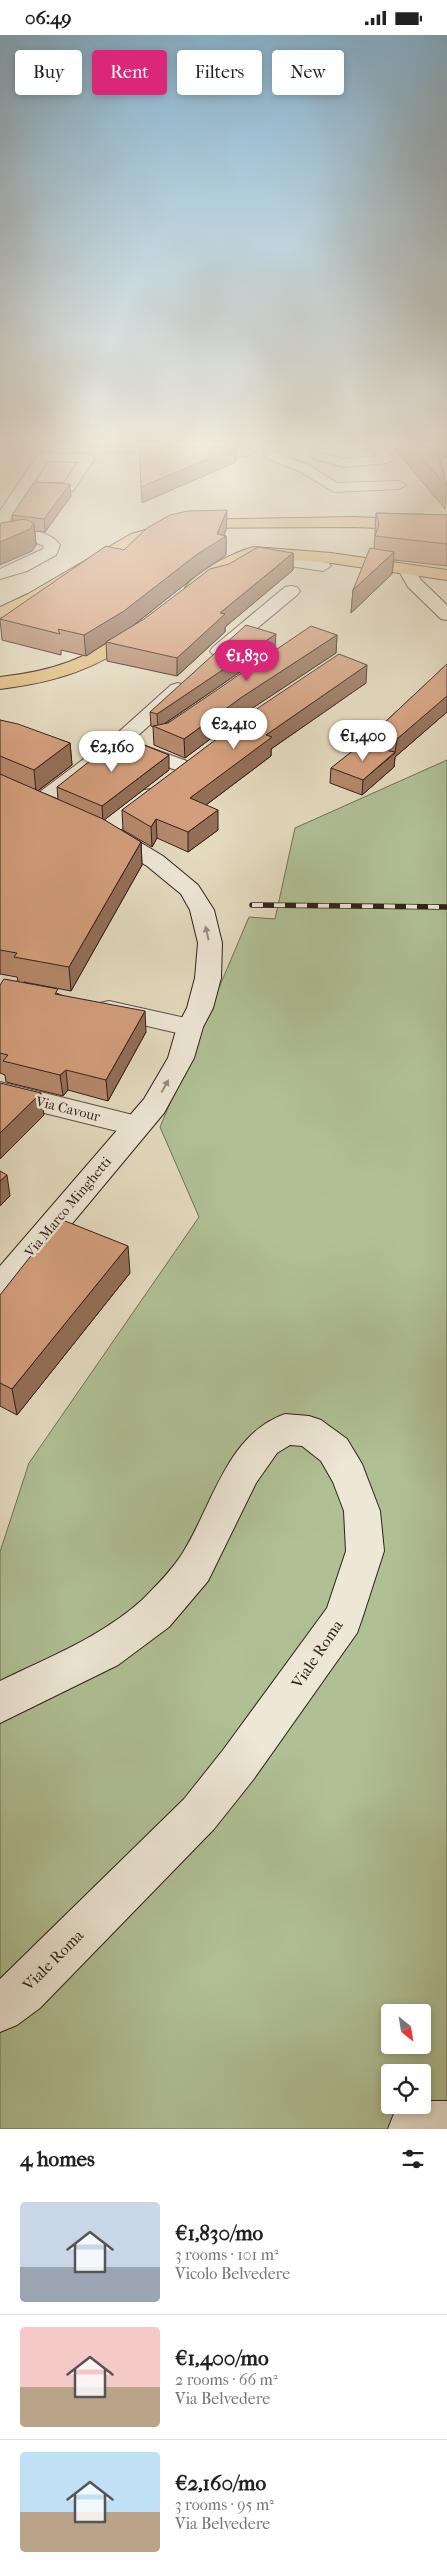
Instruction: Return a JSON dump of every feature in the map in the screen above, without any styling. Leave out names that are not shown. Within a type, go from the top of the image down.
[{"type":"main road","points":[[0,613],[34,598],[122,546]]},
{"type":"main road","points":[[179,598],[233,560],[254,552],[312,556],[447,575]]},
{"type":"main road","points":[[0,683],[52,676],[81,667],[130,636],[150,620]]},
{"type":"street","points":[[0,573],[38,559],[50,552],[52,546]]},
{"type":"street","points":[[203,581],[222,576],[254,557],[285,559],[323,566]]},
{"type":"street","points":[[408,571],[414,583],[447,615]]},
{"type":"street","points":[[41,802],[127,735],[232,638],[291,591]]},
{"type":"street","points":[[127,735],[152,734]]},
{"type":"street","points":[[86,823],[183,772],[127,735]]},
{"type":"street","name":"Via Marco Minghetti","points":[[0,1288],[154,1105],[181,1058],[190,1027],[200,1008],[208,978],[210,943],[202,910],[190,890],[155,861],[86,823],[16,792]]},
{"type":"street","points":[[89,1005],[190,1027]]},
{"type":"street","name":"Via Cavour","points":[[0,1093],[137,1126]]},
{"type":"street","name":"Viale Roma","points":[[0,1703],[104,1651],[155,1614],[194,1569],[243,1472],[265,1442],[285,1429],[310,1431],[334,1450],[349,1477],[362,1511],[365,1551],[343,1619],[238,1765],[199,1814],[22,1991],[0,2008]]},
{"type":"street","points":[[413,2129],[419,2126],[447,2127]]},
{"type":"green space","points":[[447,760],[447,2129],[0,2129],[0,1552],[29,1463],[199,1217],[160,1127],[249,917],[275,919],[295,828]]},
{"type":"building","points":[[106,546],[124,550],[128,546],[211,546],[124,611],[84,635],[58,629],[60,634],[0,619]]},
{"type":"building","points":[[258,547],[293,553],[220,613],[225,614],[177,658],[106,642],[144,619],[210,569],[229,564]]},
{"type":"building","points":[[370,548],[394,552],[353,590]]},
{"type":"building","points":[[246,625],[276,634],[157,714],[150,712]]},
{"type":"building","points":[[311,626],[337,635],[242,697],[184,739],[153,726],[168,723]]},
{"type":"building","points":[[339,654],[367,665],[266,735],[272,737],[190,798],[218,810],[188,832],[156,819],[151,827],[122,810],[258,708]]},
{"type":"building","points":[[447,664],[447,696],[397,739],[383,724]]},
{"type":"building","points":[[0,720],[18,724],[70,743],[34,770],[0,756]]},
{"type":"building","points":[[136,742],[169,755],[102,806],[57,787],[100,753],[113,757]]},
{"type":"building","points":[[360,745],[395,752],[363,780],[331,768]]},
{"type":"building","points":[[0,774],[103,819],[141,842],[69,967],[14,957],[17,953],[0,950]]},
{"type":"building","points":[[4,979],[58,989],[55,994],[145,1011],[106,1080],[66,1070],[60,1075],[3,1061],[8,1055],[0,1053],[0,985]]},
{"type":"building","points":[[0,1083],[41,1093],[0,1133]]},
{"type":"building","points":[[0,1171],[7,1175],[0,1181]]},
{"type":"building","points":[[60,1219],[128,1246],[12,1389],[0,1383],[0,1295]]},
{"type":"railway","points":[[252,905],[447,907]]}]
